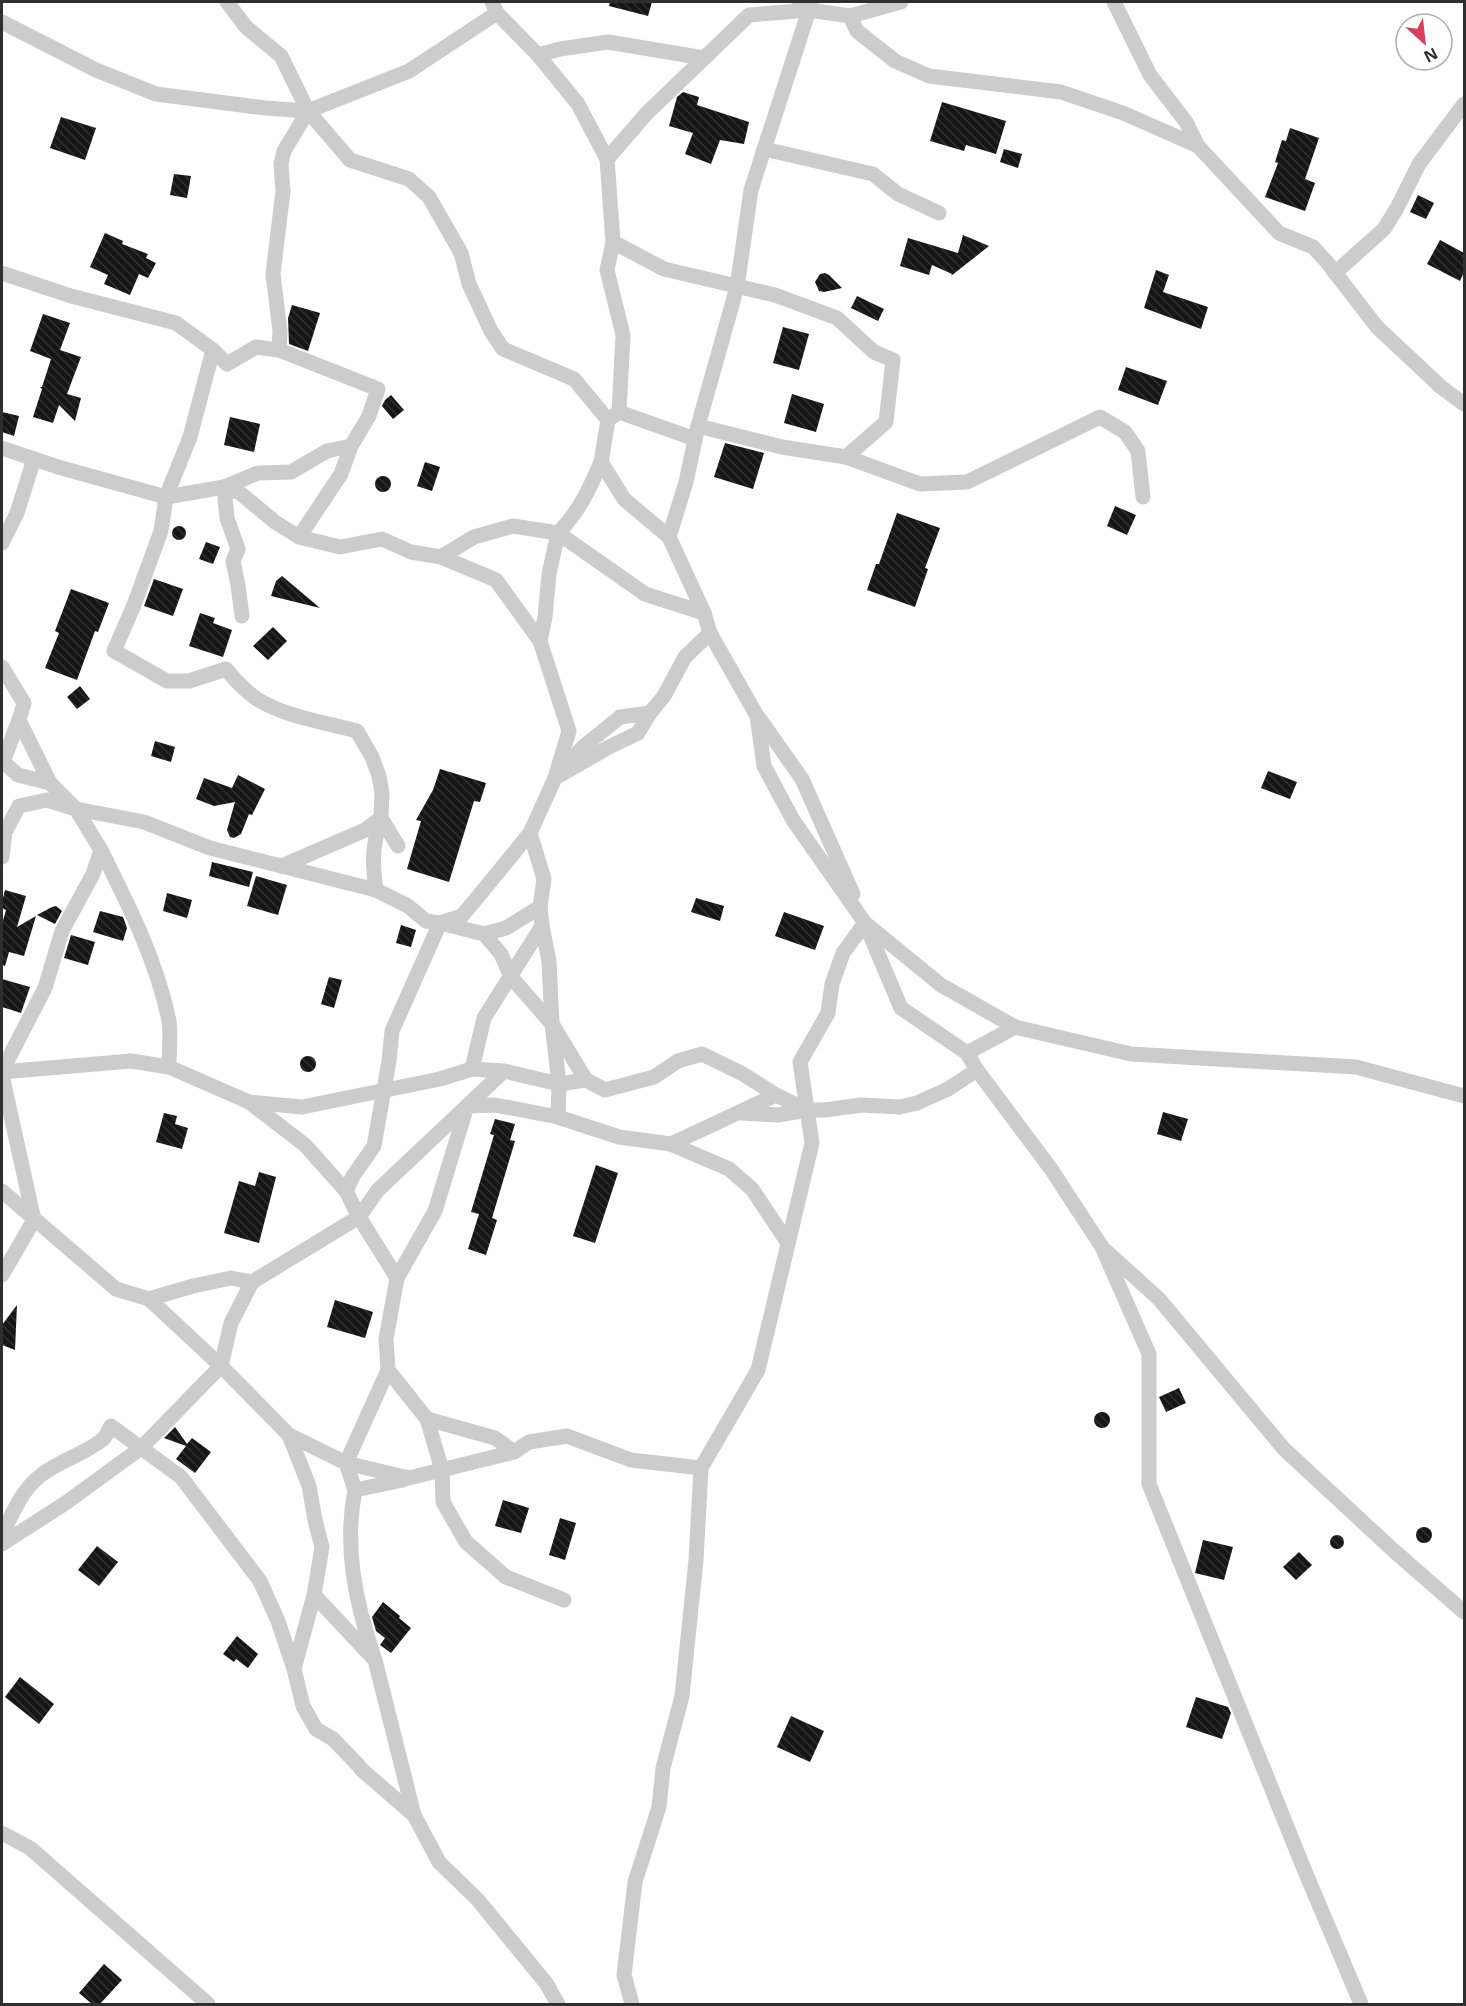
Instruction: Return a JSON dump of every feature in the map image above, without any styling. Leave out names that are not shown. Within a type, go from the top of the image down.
[{"type":"street","points":[[227,2],[246,27],[281,56],[308,111],[350,160],[409,179],[429,197],[461,253],[469,284],[491,331],[503,350],[574,379],[614,416],[846,457],[920,484],[967,482],[1100,417],[1125,432],[1138,451],[1143,497]]},
{"type":"street","points":[[789,2],[850,16],[901,2]]},
{"type":"street","points":[[1114,2],[1150,75],[1186,122],[1198,146],[1279,233],[1313,247],[1377,327],[1441,387],[1464,404]]},
{"type":"street","points":[[607,159],[647,113],[749,15],[810,6]]},
{"type":"street","points":[[669,537],[686,482],[697,432],[737,287],[751,190],[810,6]]},
{"type":"street","points":[[2,22],[96,70],[156,94],[308,111],[409,71],[495,7],[538,55],[578,104],[607,159],[613,242],[607,270],[623,335],[614,416],[587,496],[570,522],[558,533],[549,574],[540,641]]},
{"type":"street","points":[[850,16],[857,32],[895,61],[929,76],[1061,92],[1123,113],[1198,146]]},
{"type":"street","points":[[538,55],[560,49],[608,42],[704,58]]},
{"type":"street","points":[[1335,273],[1384,229],[1419,164],[1464,105]]},
{"type":"street","points":[[279,350],[280,331],[273,274],[283,191],[281,164],[284,151],[308,111]]},
{"type":"street","points":[[764,149],[873,174],[898,194],[939,213]]},
{"type":"street","points":[[613,242],[663,269],[775,295],[837,318],[874,352],[893,360],[886,422],[846,457]]},
{"type":"street","points":[[2,273],[71,296],[176,323],[213,350],[227,364],[256,347],[279,350],[378,389],[369,416],[351,446],[341,474],[299,537]]},
{"type":"street","points":[[213,350],[190,437],[166,497],[161,531],[134,605],[114,651],[167,681],[189,681],[226,669],[257,699],[302,717],[357,731],[372,756],[382,793],[381,818],[373,841],[376,890]]},
{"type":"street","points":[[2,448],[166,497],[224,488],[258,473],[291,472],[327,451],[351,446]]},
{"type":"street","points":[[2,543],[17,513],[34,459]]},
{"type":"street","points":[[600,462],[624,499],[669,537],[704,613],[710,633],[757,716],[802,778],[901,1008],[967,1053],[977,1070],[1051,1169],[1102,1247],[1149,1354],[1149,1484],[1304,1869],[1361,2004]]},
{"type":"street","points":[[224,488],[240,493],[275,522],[299,537],[340,547],[382,539],[411,552],[441,557],[496,580],[540,641],[569,731],[555,778],[530,832],[462,916],[440,923],[392,1031],[374,1146],[353,1176],[346,1191]]},
{"type":"street","points":[[224,488],[227,518],[238,549],[233,561],[242,616]]},
{"type":"street","points":[[441,557],[474,537],[513,526],[558,533],[645,594],[704,613]]},
{"type":"street","points":[[555,778],[638,733],[664,696],[685,657],[710,633]]},
{"type":"street","points":[[2,667],[24,703],[3,762],[18,775],[50,783]]},
{"type":"street","points":[[555,778],[583,747],[620,717],[650,713]]},
{"type":"street","points":[[757,716],[764,766],[793,820],[865,923],[941,985],[1015,1027],[1131,1054],[1356,1067],[1464,1096]]},
{"type":"street","points":[[19,720],[50,783],[76,809],[101,850],[124,895],[158,980],[169,1023],[169,1067]]},
{"type":"street","points":[[2,857],[5,832],[19,806],[47,800],[76,809],[144,822],[210,848],[376,890],[408,906],[426,921],[484,934],[506,928],[540,906]]},
{"type":"street","points":[[381,818],[398,846]]},
{"type":"street","points":[[282,866],[365,830],[381,818]]},
{"type":"street","points":[[530,832],[544,879],[540,906],[549,961],[552,1024],[559,1084],[558,1118]]},
{"type":"street","points":[[2,1275],[34,1220],[2,1073],[45,988],[62,931],[93,874],[101,850]]},
{"type":"street","points":[[632,2004],[624,1975],[635,1882],[659,1807],[663,1768],[682,1696],[696,1560],[701,1468],[758,1370],[812,1143],[800,1062],[828,1013],[832,984],[843,953],[865,923]]},
{"type":"street","points":[[472,1069],[484,1018],[542,926]]},
{"type":"street","points":[[484,934],[501,954],[511,977],[552,1024],[586,1080],[605,1090],[654,1077],[678,1061],[702,1054],[807,1110]]},
{"type":"street","points":[[967,1053],[1015,1027]]},
{"type":"street","points":[[2,1073],[131,1061],[169,1067],[249,1102],[305,1145],[346,1191],[359,1217],[397,1278]]},
{"type":"street","points":[[249,1102],[302,1107],[440,1079],[472,1069],[504,1071],[559,1084],[586,1080]]},
{"type":"street","points":[[740,1113],[778,1115],[861,1105],[900,1107],[917,1103],[948,1089],[977,1070]]},
{"type":"street","points":[[2,1545],[67,1502],[141,1448],[221,1366],[231,1323],[252,1282],[359,1217],[378,1190],[504,1071]]},
{"type":"street","points":[[671,1144],[776,1095]]},
{"type":"street","points":[[467,1106],[495,1105],[558,1118],[619,1137],[671,1144],[729,1169],[752,1189],[788,1243]]},
{"type":"street","points":[[467,1106],[435,1211],[397,1278],[386,1339],[388,1370],[346,1463],[355,1490],[350,1516],[351,1562],[362,1621],[375,1659],[414,1815],[439,1862],[478,1900],[546,1983],[558,2004]]},
{"type":"street","points":[[2,1191],[116,1289],[149,1299],[221,1366],[289,1436],[346,1463],[409,1478]]},
{"type":"street","points":[[1102,1247],[1159,1299],[1284,1449],[1464,1612]]},
{"type":"street","points":[[149,1299],[231,1278],[252,1282]]},
{"type":"street","points":[[388,1370],[427,1419],[442,1470],[442,1502],[466,1542],[506,1577],[564,1600]]},
{"type":"street","points":[[427,1419],[495,1438],[514,1452]]},
{"type":"street","points":[[2,1534],[17,1501],[41,1475],[104,1437],[111,1426],[181,1478],[260,1581],[278,1621],[294,1669],[303,1706],[316,1728],[333,1738],[362,1770],[414,1815]]},
{"type":"street","points":[[289,1436],[309,1486],[322,1547],[314,1595],[294,1669]]},
{"type":"street","points":[[355,1490],[514,1452],[529,1442],[567,1436],[631,1460],[701,1468]]},
{"type":"street","points":[[314,1595],[375,1659]]},
{"type":"street","points":[[2,1833],[30,1848],[208,2004]]},
{"type":"building","points":[[610,2],[652,2],[648,16],[609,6]]},
{"type":"building","points":[[683,92],[699,97],[697,105],[749,122],[744,144],[720,140],[711,164],[685,154],[693,133],[669,126],[677,97]]},
{"type":"building","points":[[942,102],[1006,121],[996,154],[966,145],[964,151],[930,141]]},
{"type":"building","points":[[61,117],[96,128],[85,160],[50,148]]},
{"type":"building","points":[[1290,128],[1319,138],[1305,179],[1315,183],[1305,211],[1265,197],[1278,163],[1275,162],[1282,140],[1286,141]]},
{"type":"building","points":[[1004,149],[1022,154],[1018,168],[1000,162]]},
{"type":"building","points":[[174,174],[191,176],[187,198],[170,195]]},
{"type":"building","points":[[1418,195],[1434,203],[1426,219],[1410,212]]},
{"type":"building","points":[[105,233],[123,241],[122,244],[148,254],[146,258],[156,263],[148,278],[139,274],[130,295],[104,284],[108,275],[90,267]]},
{"type":"building","points":[[963,235],[989,246],[951,276],[952,274],[932,265],[929,275],[900,266],[908,238],[958,253]]},
{"type":"building","points":[[1440,240],[1464,253],[1464,272],[1460,281],[1427,264]]},
{"type":"building","points":[[1156,270],[1169,275],[1163,292],[1208,307],[1201,329],[1144,308]]},
{"type":"building","points":[[825,273],[842,288],[819,291],[815,282],[820,274]]},
{"type":"building","points":[[857,296],[884,309],[878,321],[851,308]]},
{"type":"building","points":[[292,305],[320,313],[308,351],[289,344],[288,318]]},
{"type":"building","points":[[43,314],[70,323],[60,350],[81,357],[67,394],[81,398],[75,421],[59,405],[53,423],[33,417],[42,389],[40,387],[42,387],[51,359],[30,351]]},
{"type":"building","points":[[783,327],[809,334],[799,370],[773,363]]},
{"type":"building","points":[[1126,367],[1167,381],[1158,405],[1118,390]]},
{"type":"building","points":[[792,394],[824,404],[816,432],[784,423]]},
{"type":"building","points":[[391,395],[404,410],[393,419],[382,406]]},
{"type":"building","points":[[2,412],[19,416],[14,436],[2,432]]},
{"type":"building","points":[[230,417],[260,424],[254,452],[224,445]]},
{"type":"building","points":[[725,443],[764,453],[753,489],[714,477]]},
{"type":"building","points":[[425,462],[440,467],[432,491],[417,486]]},
{"type":"building","points":[[383,476],[391,484],[383,492],[375,484]]},
{"type":"building","points":[[1115,506],[1136,515],[1127,535],[1107,526]]},
{"type":"building","points":[[897,513],[940,528],[925,568],[928,569],[915,607],[867,590]]},
{"type":"building","points":[[176,526],[182,526],[186,533],[182,540],[176,540],[172,536],[172,530]]},
{"type":"building","points":[[206,542],[220,547],[213,564],[199,559]]},
{"type":"building","points":[[282,576],[320,608],[271,596],[276,581]]},
{"type":"building","points":[[154,579],[183,589],[173,616],[144,606]]},
{"type":"building","points":[[71,589],[109,603],[98,632],[95,631],[77,680],[45,668],[59,633],[55,631]]},
{"type":"building","points":[[200,613],[215,618],[213,623],[232,630],[223,657],[189,646]]},
{"type":"building","points":[[273,627],[287,641],[268,660],[253,646]]},
{"type":"building","points":[[80,686],[90,699],[77,709],[67,697]]},
{"type":"building","points":[[155,741],[175,747],[171,762],[151,756]]},
{"type":"building","points":[[440,769],[486,783],[480,802],[474,801],[449,882],[407,869],[421,821],[416,820],[433,790]]},
{"type":"building","points":[[1268,771],[1297,782],[1290,799],[1261,788]]},
{"type":"building","points":[[238,775],[265,789],[252,815],[249,814],[241,834],[234,838],[230,837],[227,830],[235,802],[214,806],[196,799],[204,778],[232,788]]},
{"type":"building","points":[[212,862],[253,872],[249,887],[209,876]]},
{"type":"building","points":[[256,876],[287,885],[278,915],[247,906]]},
{"type":"building","points":[[5,890],[26,896],[17,927],[36,916],[24,956],[9,952],[5,966],[2,965],[2,924],[6,910],[2,908],[2,902]]},
{"type":"building","points":[[167,893],[192,900],[187,918],[163,911]]},
{"type":"building","points":[[696,898],[724,906],[720,921],[691,912]]},
{"type":"building","points":[[56,906],[62,911],[55,924],[37,915],[52,907]]},
{"type":"building","points":[[100,911],[123,917],[127,928],[123,941],[93,932]]},
{"type":"building","points":[[784,912],[824,926],[815,950],[775,936]]},
{"type":"building","points":[[401,925],[416,930],[411,947],[396,943]]},
{"type":"building","points":[[71,935],[95,942],[88,965],[64,958]]},
{"type":"building","points":[[329,977],[342,980],[334,1008],[321,1004]]},
{"type":"building","points":[[2,979],[30,987],[21,1013],[2,1007]]},
{"type":"building","points":[[308,1056],[316,1064],[308,1072],[300,1064]]},
{"type":"building","points":[[1163,1112],[1188,1119],[1181,1141],[1157,1134]]},
{"type":"building","points":[[164,1113],[177,1116],[175,1124],[188,1128],[182,1149],[156,1142]]},
{"type":"building","points":[[495,1119],[515,1124],[510,1140],[515,1141],[492,1218],[497,1220],[486,1255],[468,1249],[479,1214],[471,1212],[494,1135],[490,1134]]},
{"type":"building","points":[[596,1165],[618,1173],[595,1243],[573,1236]]},
{"type":"building","points":[[259,1172],[276,1177],[259,1243],[224,1233],[239,1181],[255,1186]]},
{"type":"building","points":[[335,1300],[373,1312],[365,1338],[327,1327]]},
{"type":"building","points":[[17,1305],[15,1350],[2,1345],[2,1325]]},
{"type":"building","points":[[1179,1388],[1186,1403],[1166,1412],[1159,1397]]},
{"type":"building","points":[[1102,1412],[1110,1420],[1102,1428],[1094,1420]]},
{"type":"building","points":[[175,1427],[187,1444],[192,1438],[211,1452],[195,1473],[176,1459],[186,1446],[164,1438]]},
{"type":"building","points":[[503,1500],[529,1508],[521,1533],[495,1526]]},
{"type":"building","points":[[560,1518],[576,1523],[565,1560],[549,1555]]},
{"type":"building","points":[[1421,1527],[1427,1527],[1432,1535],[1430,1541],[1421,1543],[1416,1538],[1416,1532]]},
{"type":"building","points":[[1334,1535],[1340,1535],[1344,1542],[1340,1549],[1334,1549],[1330,1545],[1330,1539]]},
{"type":"building","points":[[1203,1540],[1233,1547],[1224,1580],[1195,1573]]},
{"type":"building","points":[[97,1546],[118,1562],[99,1586],[78,1570]]},
{"type":"building","points":[[1299,1552],[1312,1565],[1296,1580],[1283,1567]]},
{"type":"building","points":[[383,1602],[411,1628],[391,1653],[380,1645],[385,1638],[376,1631],[372,1617]]},
{"type":"building","points":[[237,1636],[258,1654],[248,1668],[236,1659],[234,1662],[223,1654]]},
{"type":"building","points":[[20,1677],[54,1704],[39,1724],[5,1697]]},
{"type":"building","points":[[1196,1697],[1228,1707],[1231,1713],[1222,1739],[1186,1727]]},
{"type":"building","points":[[791,1716],[824,1731],[810,1762],[777,1747]]},
{"type":"building","points":[[104,1964],[122,1980],[100,2004],[92,2004],[79,1993]]}]
